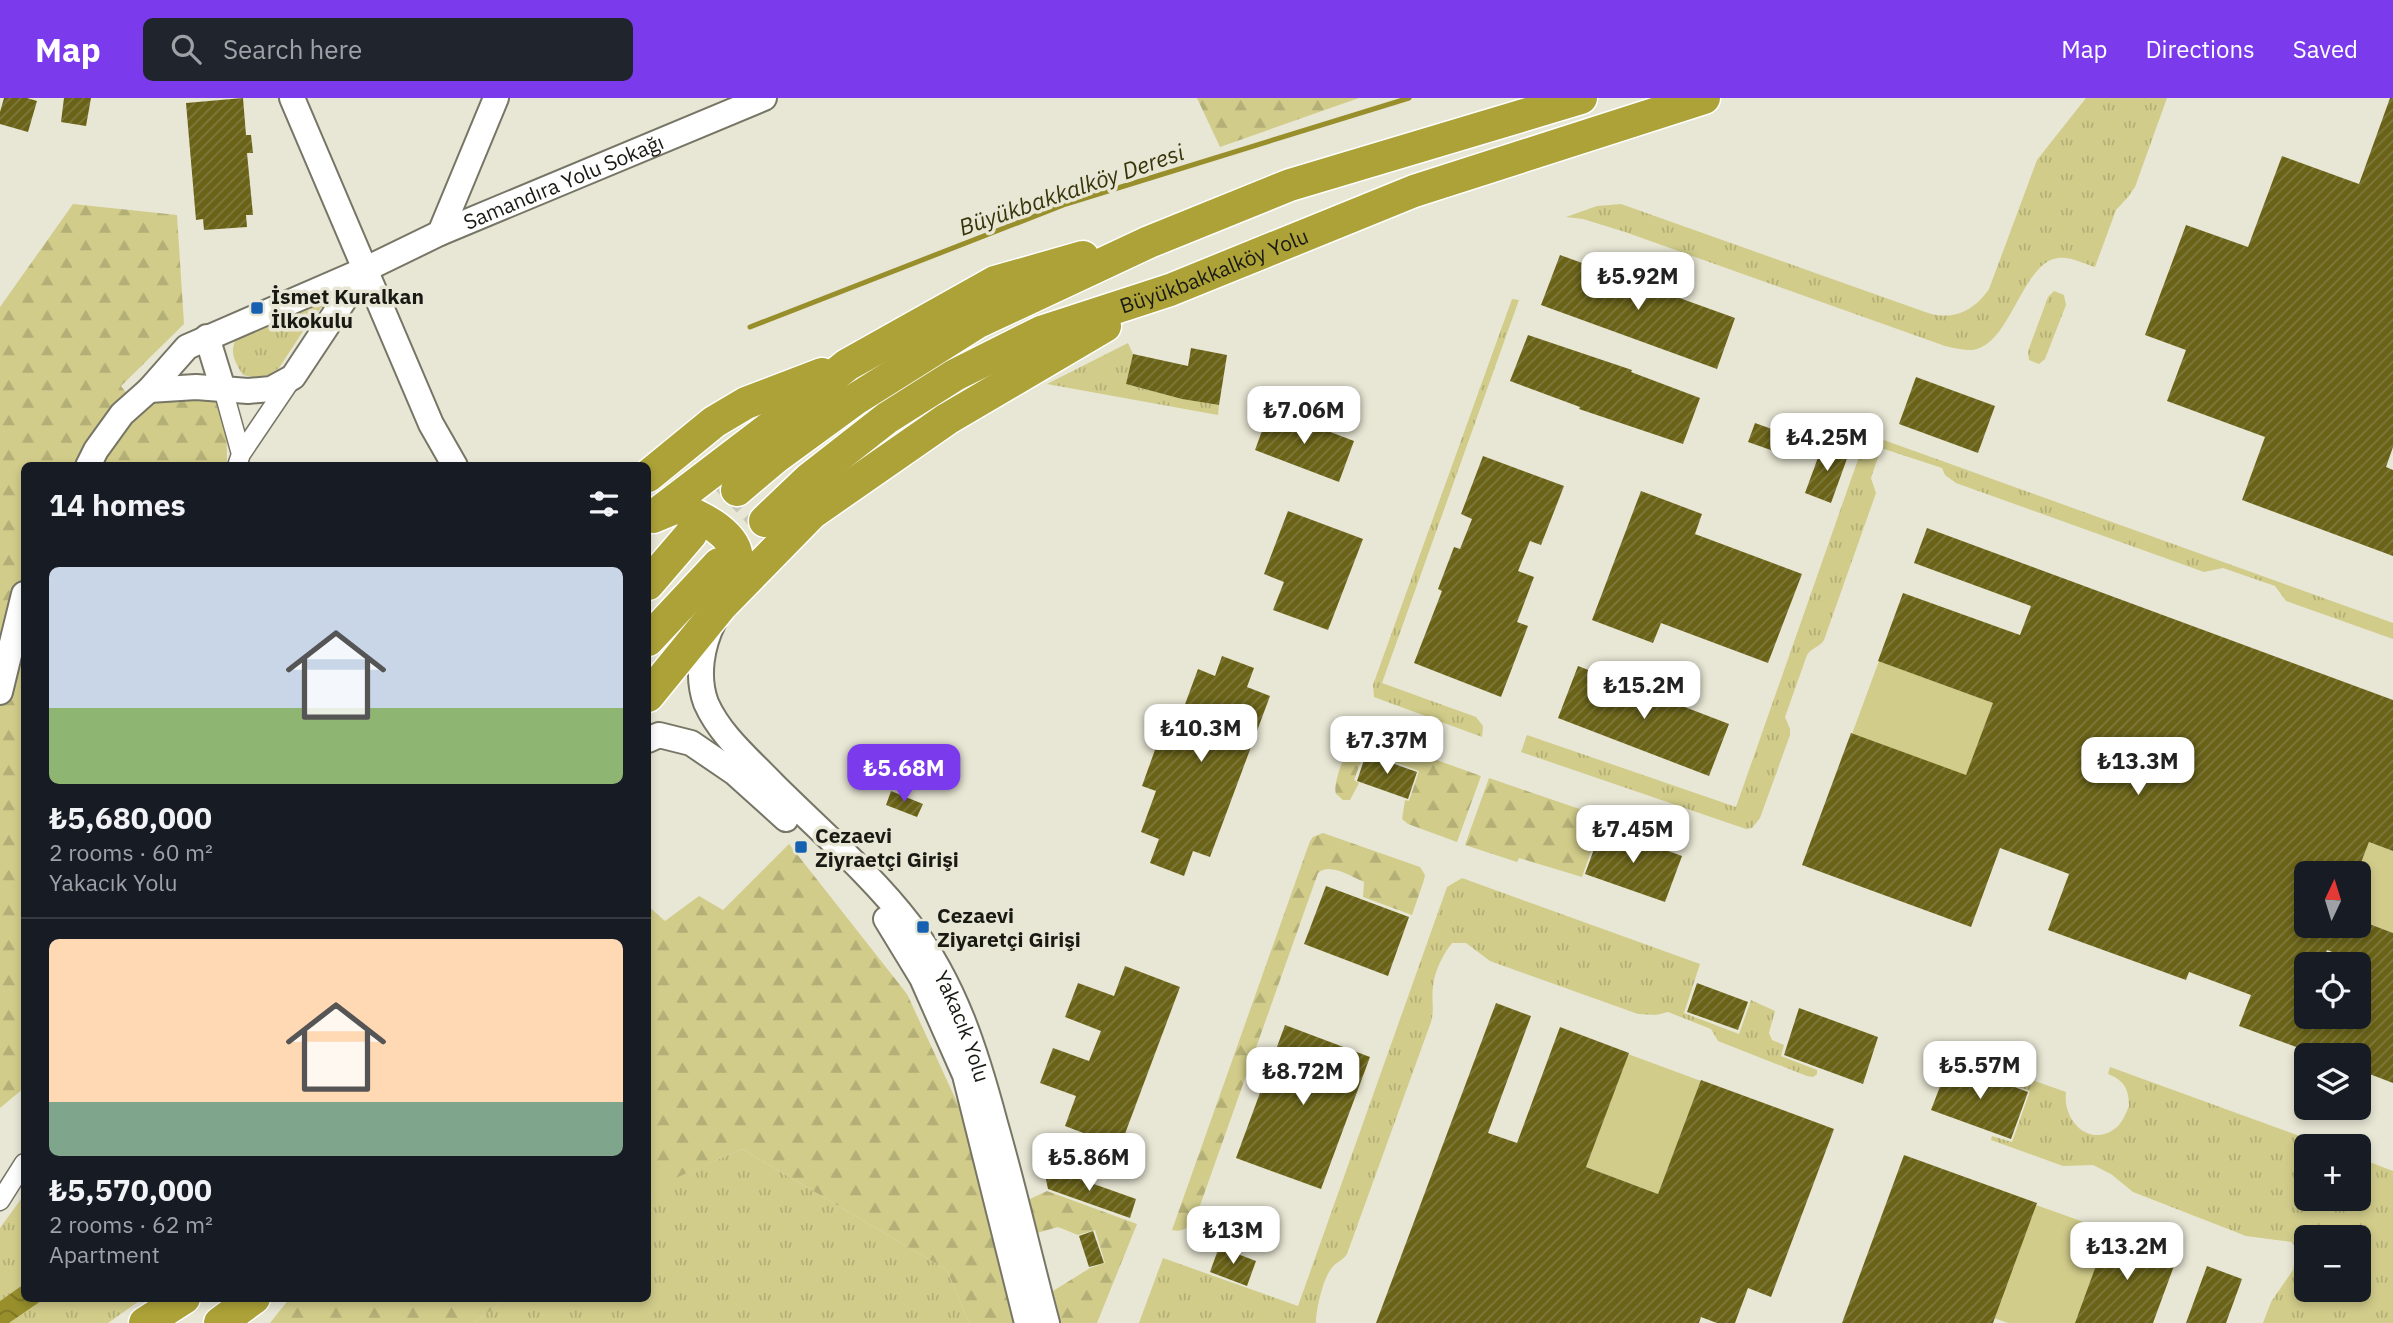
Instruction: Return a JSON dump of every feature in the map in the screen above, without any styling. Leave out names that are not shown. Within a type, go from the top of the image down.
[{"type":"highway","points":[[737,490],[776,457],[854,400],[978,322],[1149,242],[1290,185],[1581,98]]},
{"type":"highway","name":"Büyükbakkalköy Yolu","points":[[765,522],[809,479],[887,418],[955,375],[1041,332],[1170,290],[1414,191],[1704,98]]},
{"type":"highway","points":[[651,474],[714,422],[746,403],[847,365],[995,282],[1057,263],[1149,242]]},
{"type":"highway","points":[[651,692],[722,606],[812,513],[947,419],[1056,353],[1170,290]]},
{"type":"highway","points":[[651,518],[847,365]]},
{"type":"highway","points":[[651,518],[677,507],[700,516],[731,539],[737,563],[722,606]]},
{"type":"highway","points":[[651,581],[691,534]]},
{"type":"highway","points":[[651,637],[719,564]]},
{"type":"highway","points":[[145,1323],[178,1302]]},
{"type":"highway","points":[[220,1323],[249,1302]]},
{"type":"main road","points":[[292,98],[431,424],[453,462]]},
{"type":"main road","points":[[440,233],[496,98]]},
{"type":"main road","name":"Samandıra Yolu Sokağı","points":[[91,462],[122,414],[149,390],[187,347],[364,270],[440,233],[764,98]]},
{"type":"main road","points":[[149,390],[174,386],[248,391],[271,389],[293,376],[364,270]]},
{"type":"main road","points":[[207,337],[223,389]]},
{"type":"main road","points":[[0,692],[21,606]]},
{"type":"main road","name":"Yakacık Yolu","points":[[722,606],[707,636],[701,669],[705,700],[715,720],[736,746],[838,847],[888,901],[909,924],[938,966],[972,1042],[980,1068],[1047,1323]]},
{"type":"main road","name":"Yakacık Yolu","points":[[651,739],[659,735],[691,743],[735,773],[818,847],[890,924],[922,978],[965,1075],[1027,1323]]},
{"type":"street","points":[[239,460],[293,376]]},
{"type":"street","points":[[223,389],[239,460]]},
{"type":"street","points":[[0,1201],[21,1168]]},
{"type":"green space","points":[[1197,98],[1359,98],[1220,147]]},
{"type":"green space","points":[[2086,98],[2167,98],[2135,187],[2116,210],[2095,267],[2063,258],[2046,263],[2025,288],[1996,335],[1985,345],[1972,350],[1945,346],[1625,232],[1583,219],[1566,217],[1597,206],[1621,204],[1928,313],[1947,316],[1970,308],[1989,289],[2037,160]]},
{"type":"green space","points":[[73,204],[177,215],[184,324],[121,386],[140,411],[179,389],[226,397],[227,462],[21,462],[21,1090],[0,1108],[0,307]]},
{"type":"green space","points":[[2054,291],[2064,295],[2066,305],[2045,359],[2039,364],[2029,360],[2028,351],[2048,297]]},
{"type":"green space","points":[[335,293],[311,319],[279,368],[262,379],[243,375],[233,352],[241,328]]},
{"type":"green space","points":[[1512,299],[1519,300],[1382,683],[1476,717],[1483,726],[1482,737],[1374,697],[1373,685]]},
{"type":"green space","points":[[1128,343],[1133,354],[1126,384],[1219,405],[1218,415],[1047,384]]},
{"type":"green space","points":[[1867,434],[2393,623],[2393,639],[2286,601],[2275,586],[2223,568],[2204,572],[1956,483],[1945,475],[1942,468],[1881,448],[1871,478],[1876,493],[1824,640],[1807,655],[1785,717],[1790,735],[1760,818],[1752,828],[1746,829],[1521,752],[1527,735],[1736,807]]},
{"type":"green space","points":[[1879,661],[1993,703],[1966,776],[1852,734]]},
{"type":"green space","points":[[1367,735],[1481,776],[1457,842],[1408,824],[1402,819],[1405,800],[1409,801],[1419,771],[1365,751],[1354,780],[1359,783],[1350,800],[1343,800],[1336,794],[1338,774],[1352,742]]},
{"type":"green space","points":[[1489,778],[1603,817],[1582,877],[1519,858],[1517,862],[1465,845]]},
{"type":"green space","points":[[1323,833],[1420,867],[1425,875],[1412,915],[1363,897],[1364,882],[1347,874],[1328,869],[1318,873],[1197,1214],[1188,1227],[1172,1230],[1310,841]]},
{"type":"green space","points":[[2369,842],[2393,851],[2393,933],[2371,925],[2371,861],[2362,861]]},
{"type":"green space","points":[[789,844],[907,994],[963,1115],[1014,1323],[969,1323],[947,1270],[742,1149],[669,1181],[651,1194],[651,909],[665,921],[699,896],[723,910]]},
{"type":"green space","points":[[1462,878],[1700,964],[1684,1013],[1739,1034],[1751,1000],[1775,1011],[1769,1033],[1772,1040],[1784,1045],[1781,1056],[1817,1070],[1817,1074],[1813,1077],[1807,1076],[1718,1041],[1711,1029],[1668,1012],[1656,1015],[1638,1014],[1490,961],[1466,943],[1452,943],[1435,975],[1431,1022],[1347,1254],[1333,1267],[1325,1280],[1316,1323],[1139,1323],[1163,1258],[1298,1306],[1447,887]]},
{"type":"green space","points":[[1953,1052],[2066,1092],[2069,1113],[2074,1122],[2089,1134],[2108,1133],[2118,1126],[2129,1106],[2125,1086],[2108,1074],[2110,1067],[2294,1134],[2294,1211],[2371,1211],[2371,1163],[2393,1171],[2393,1323],[2263,1323],[2271,1302],[2294,1265],[2294,1302],[2371,1302],[2371,1225],[2294,1225],[2294,1245],[2292,1242],[2246,1236],[2133,1192],[2111,1174],[2093,1165],[2063,1166],[1991,1140],[1992,1136],[2012,1142],[2030,1091],[1949,1061]]},
{"type":"green space","points":[[1628,1054],[1701,1081],[1658,1194],[1586,1167]]},
{"type":"green space","points":[[742,1149],[947,1270],[969,1323],[474,1323],[503,1302],[651,1302],[651,1194],[668,1181]]},
{"type":"green space","points":[[1047,1191],[1137,1224],[1097,1323],[1061,1323],[1053,1291],[1090,1268],[1105,1263],[1095,1230],[1078,1235],[1058,1227],[1037,1233],[1028,1200]]},
{"type":"green space","points":[[21,1199],[21,1286],[0,1301],[0,1228]]},
{"type":"green space","points":[[2036,1205],[2109,1231],[2075,1323],[2008,1323],[1994,1318]]},
{"type":"green space","points":[[40,1302],[138,1302],[108,1323],[9,1323]]},
{"type":"green space","points":[[287,1302],[503,1302],[474,1323],[270,1323]]},
{"type":"water","points":[[21,1286],[21,1302],[40,1302],[9,1323],[0,1323],[0,1301]]},
{"type":"building","points":[[4,98],[37,101],[28,132],[0,124]]},
{"type":"building","points":[[64,98],[91,98],[86,126],[61,122]]},
{"type":"building","points":[[243,98],[246,135],[251,135],[253,153],[247,153],[253,215],[246,215],[247,227],[204,230],[203,219],[196,220],[186,103]]},
{"type":"building","points":[[2390,98],[2393,98],[2393,447],[2386,467],[2393,470],[2393,556],[2242,500],[2265,437],[2167,401],[2186,350],[2145,335],[2186,225],[2248,247],[2282,156],[2359,184]]},
{"type":"building","points":[[1560,255],[1735,318],[1717,369],[1541,305]]},
{"type":"building","points":[[1528,335],[1632,370],[1631,372],[1700,398],[1683,444],[1579,409],[1580,407],[1510,381]]},
{"type":"building","points":[[1191,348],[1227,355],[1219,405],[1182,399],[1126,384],[1133,354],[1188,366]]},
{"type":"building","points":[[1916,377],[1995,406],[1978,453],[1899,424]]},
{"type":"building","points":[[1270,409],[1354,441],[1339,482],[1255,450]]},
{"type":"building","points":[[1755,423],[1791,436],[1785,455],[1748,442]]},
{"type":"building","points":[[1823,444],[1849,453],[1831,503],[1805,493]]},
{"type":"building","points":[[1483,456],[1564,486],[1541,545],[1530,541],[1518,571],[1534,577],[1517,622],[1528,626],[1501,697],[1414,663],[1442,591],[1438,589],[1454,547],[1460,549],[1472,519],[1461,514]]},
{"type":"building","points":[[1641,491],[1702,514],[1695,534],[1802,574],[1768,663],[1661,623],[1653,643],[1592,620]]},
{"type":"building","points":[[1288,511],[1363,539],[1328,630],[1273,610],[1284,582],[1264,574]]},
{"type":"building","points":[[1927,528],[2393,700],[2393,851],[2369,842],[2362,861],[2294,861],[2294,938],[2371,938],[2371,925],[2393,933],[2393,1083],[2371,1075],[2371,1043],[2294,1043],[2294,1046],[2239,1026],[2251,995],[2189,972],[2186,980],[2048,930],[2069,874],[2000,848],[1971,927],[1802,865],[1851,733],[1966,775],[1993,703],[1878,661],[1903,593],[2020,635],[2031,606],[1914,563]]},
{"type":"building","points":[[1222,656],[1254,668],[1247,687],[1270,696],[1210,857],[1193,851],[1184,876],[1150,863],[1159,839],[1141,832],[1156,791],[1142,786],[1165,722],[1177,726],[1198,669],[1215,676]]},
{"type":"building","points":[[1578,666],[1729,724],[1709,776],[1558,718]]},
{"type":"building","points":[[1366,754],[1417,772],[1408,799],[1357,781]]},
{"type":"building","points":[[891,791],[923,804],[917,817],[886,805]]},
{"type":"building","points":[[1602,827],[1682,856],[1665,902],[1585,874]]},
{"type":"building","points":[[1326,886],[1409,917],[1388,976],[1304,944]]},
{"type":"building","points":[[1125,966],[1180,987],[1120,1147],[1065,1126],[1076,1096],[1040,1083],[1053,1048],[1089,1061],[1101,1031],[1065,1017],[1078,983],[1114,996]]},
{"type":"building","points":[[1697,983],[1748,1002],[1738,1030],[1687,1012]]},
{"type":"building","points":[[1496,1003],[1531,1016],[1488,1133],[1517,1143],[1560,1027],[1629,1053],[1586,1167],[1658,1194],[1701,1080],[1834,1129],[1771,1297],[1748,1288],[1735,1323],[1717,1323],[1701,1317],[1699,1323],[1376,1323]]},
{"type":"building","points":[[1799,1008],[1878,1037],[1863,1084],[1784,1055]]},
{"type":"building","points":[[1285,1025],[1370,1057],[1321,1189],[1236,1158]]},
{"type":"building","points":[[1949,1063],[2028,1092],[2011,1139],[1931,1110]]},
{"type":"building","points":[[1904,1155],[2037,1203],[1993,1323],[1842,1323]]},
{"type":"building","points":[[1043,1166],[1136,1199],[1130,1218],[1048,1189]]},
{"type":"building","points":[[2109,1230],[2178,1255],[2153,1323],[2075,1323]]},
{"type":"building","points":[[1093,1231],[1104,1263],[1089,1267],[1079,1236]]},
{"type":"building","points":[[1219,1247],[1256,1261],[1247,1286],[1210,1272]]},
{"type":"building","points":[[2207,1266],[2242,1279],[2226,1323],[2186,1323]]},
{"type":"waterway","name":"Büyükbakkalköy Deresi","points":[[750,327],[1066,204],[1409,98]]},
{"type":"tunnel","points":[[691,534],[737,490]]},
{"type":"tunnel","points":[[719,564],[765,521]]},
{"type":"place","name":"İsmet Kuralkan İlkokulu","points":[[257,308]]},
{"type":"place","name":"Cezaevi Ziyraetçi Girişi","points":[[801,847]]},
{"type":"place","name":"Cezaevi Ziyaretçi Girişi","points":[[923,927]]}]
